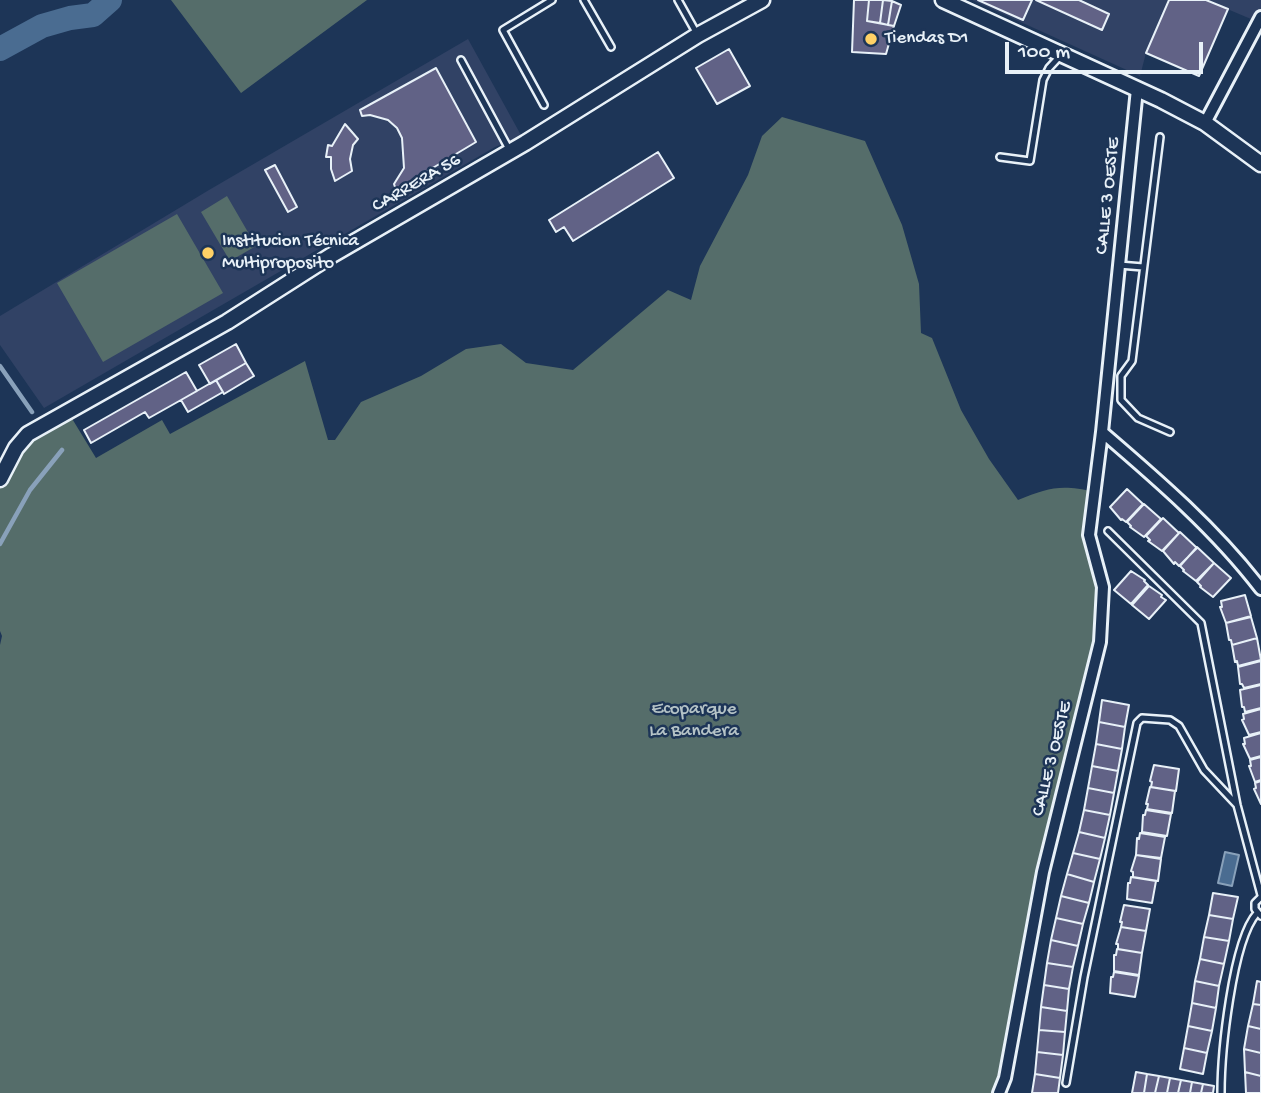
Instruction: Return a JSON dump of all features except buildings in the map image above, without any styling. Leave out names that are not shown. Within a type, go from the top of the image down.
[{"type":"street","name":"CARRERA 56","points":[[2,472],[27,434],[227,322],[332,255],[510,151],[698,35],[762,0]]},
{"type":"street","points":[[947,1],[1063,53],[1205,124],[1261,164]]},
{"type":"street","points":[[1205,124],[1261,17]]},
{"type":"street","name":"CALLE 3 OESTE","points":[[999,1093],[1005,1078],[1043,872],[1100,642],[1103,587],[1089,535],[1137,89]]},
{"type":"street","points":[[1102,432],[1164,486],[1244,567],[1261,589]]},
{"type":"lane","points":[[544,105],[503,30],[552,0]]},
{"type":"lane","points":[[584,0],[611,47]]},
{"type":"lane","points":[[678,0],[698,35]]},
{"type":"lane","points":[[1000,157],[1030,161],[1043,80],[1049,68],[1063,53]]},
{"type":"lane","points":[[461,60],[510,151]]},
{"type":"lane","points":[[1160,137],[1132,361],[1121,376],[1121,400],[1138,418],[1170,432]]},
{"type":"lane","points":[[1119,265],[1143,267]]},
{"type":"lane","points":[[1108,531],[1201,623],[1237,805],[1261,896],[1255,904],[1259,915],[1245,931],[1230,1002],[1221,1065],[1221,1093]]},
{"type":"lane","points":[[1066,1083],[1084,977],[1137,723],[1142,718],[1170,720],[1180,726],[1204,770],[1237,805]]},
{"type":"shaded area","points":[[972,0],[1169,0],[1146,53],[1140,76]]},
{"type":"shaded area","points":[[1206,0],[1261,0],[1261,17],[1258,22]]},
{"type":"shaded area","name":"Institucion Técnica Multiproposito","points":[[468,39],[522,137],[495,147],[44,408],[0,345],[0,316]]},
{"type":"shaded area","points":[[1225,852],[1239,855],[1232,886],[1218,883]]},
{"type":"green space","points":[[171,0],[367,0],[241,93]]},
{"type":"green space","name":"Ecoparque La Bandera","points":[[782,117],[865,141],[902,225],[919,284],[921,333],[932,338],[961,410],[989,459],[1018,500],[1055,489],[1072,488],[1094,492],[1089,535],[1103,587],[1100,642],[1043,872],[999,1093],[0,1093],[0,479],[16,448],[68,412],[96,458],[162,420],[170,434],[305,361],[328,440],[335,440],[361,402],[421,376],[466,349],[501,344],[526,363],[573,370],[668,290],[691,300],[700,266],[748,175],[762,136]]},
{"type":"green space","points":[[227,196],[256,246],[230,261],[201,212]]},
{"type":"green space","points":[[177,214],[223,293],[103,362],[57,283]]},
{"type":"waterway","points":[[0,49],[42,26],[93,15],[110,0]]},
{"type":"waterway","points":[[0,366],[32,412]]},
{"type":"waterway","points":[[0,544],[30,490],[62,450]]},
{"type":"place","name":"Tiendas D1","points":[[871,39]]},
{"type":"place","name":"Institucion Técnica Multiproposito","points":[[208,253]]}]
